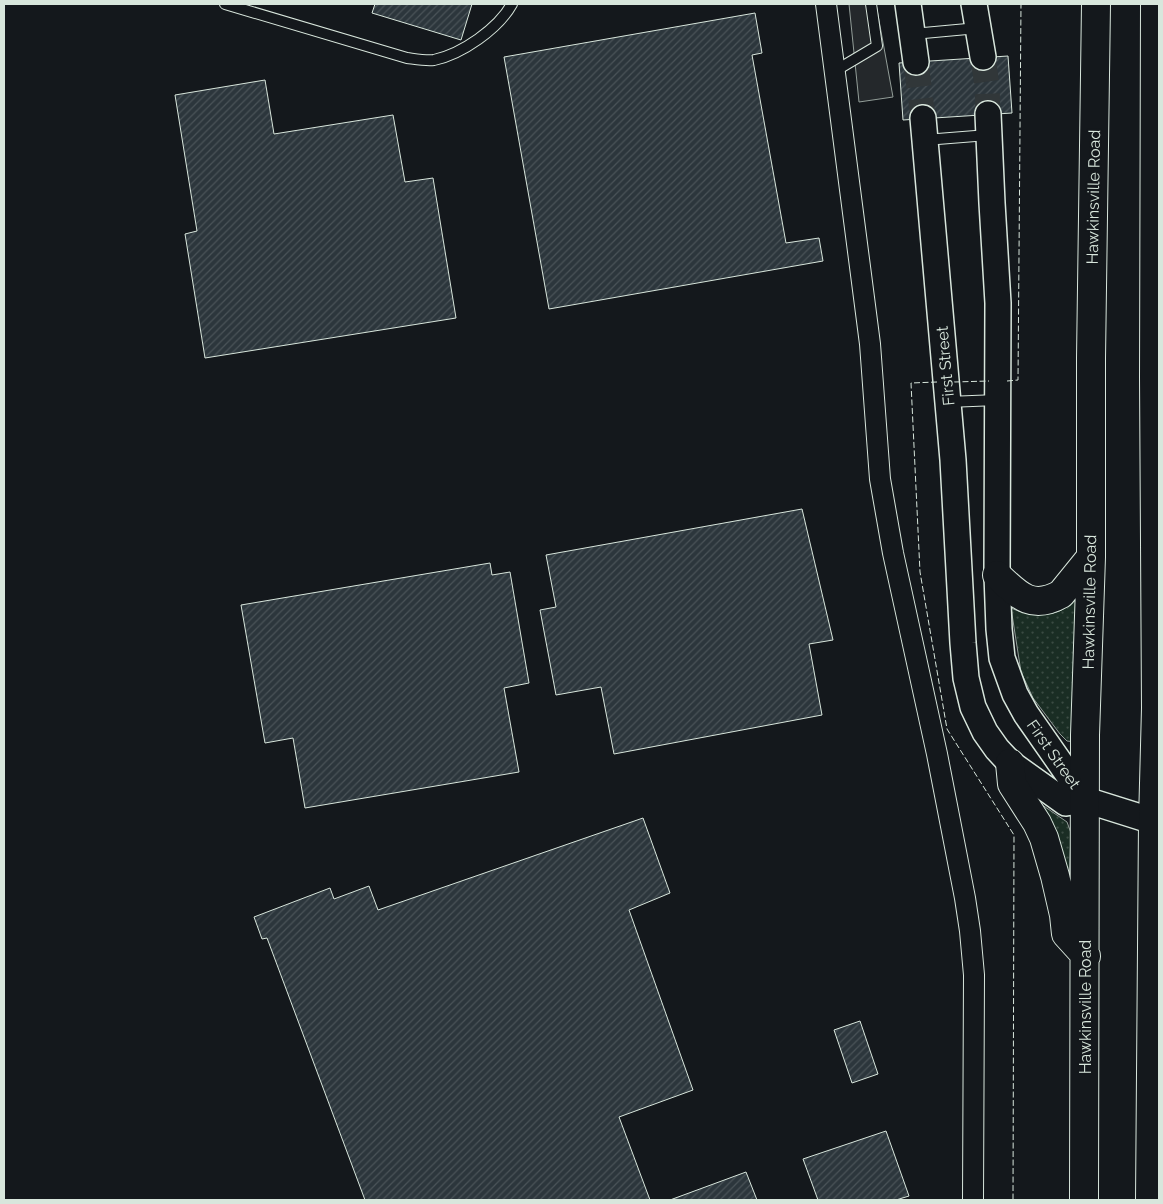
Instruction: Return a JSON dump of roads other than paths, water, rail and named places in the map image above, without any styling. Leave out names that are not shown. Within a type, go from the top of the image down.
[{"type":"main road","name":"Hawkinsville Road","points":[[1084,1200],[1086,735],[1091,557],[1091,358],[1096,4]]},
{"type":"main road","points":[[1150,1200],[1158,712],[1154,377],[1155,4]]},
{"type":"main road","points":[[996,575],[1019,596],[1032,601],[1044,600],[1054,598],[1060,594],[1091,557]]},
{"type":"main road","points":[[1010,763],[1012,784],[1037,823],[1044,838],[1060,895],[1066,934],[1086,956]]},
{"type":"street","points":[[826,4],[870,344],[880,479],[893,553],[937,754],[970,931],[974,975],[972,1200]]},
{"type":"street","points":[[908,4],[916,62]]},
{"type":"street","points":[[976,16],[983,57]]},
{"type":"street","name":"First Street","points":[[924,129],[953,460],[966,678],[973,707],[985,732],[997,749],[1010,763],[1066,803],[1086,800],[1030,720],[1015,694],[1002,658],[996,575],[998,303],[989,125]]},
{"type":"street","points":[[1086,800],[1156,822]]},
{"type":"lane","points":[[225,4],[407,58],[433,60],[458,52],[480,38],[497,23],[512,4]]},
{"type":"lane","points":[[835,71],[877,46],[871,4]]},
{"type":"lane","points":[[913,34],[976,16]]},
{"type":"lane","points":[[924,129],[989,125]]},
{"type":"lane","points":[[948,402],[997,400]]},
{"type":"tunnel","points":[[983,57],[988,114]]},
{"type":"tunnel","points":[[916,62],[923,118]]}]
